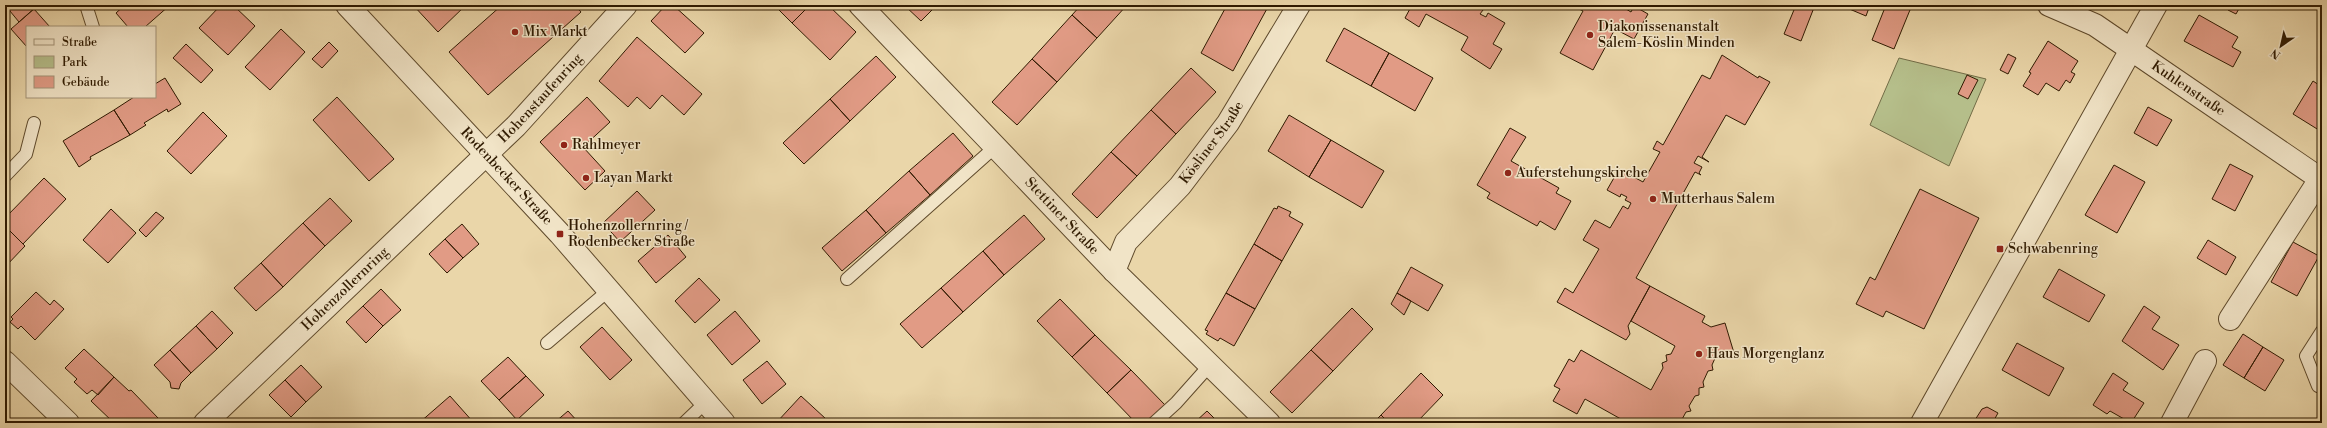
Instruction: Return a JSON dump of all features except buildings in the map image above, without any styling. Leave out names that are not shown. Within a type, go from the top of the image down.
[{"type":"street","name":"Rodenbecker Straße","points":[[347,5],[560,234],[724,423]]},
{"type":"street","name":"Hohenstaufenring","points":[[486,156],[516,126],[626,5]]},
{"type":"street","name":"Stettiner Straße","points":[[860,5],[1114,271],[1209,366],[1269,423]]},
{"type":"street","name":"Kösliner Straße","points":[[1114,271],[1126,242],[1180,186],[1228,124],[1299,5]]},
{"type":"street","name":"Kuhlenstraße","points":[[2049,5],[2095,25],[2321,179]]},
{"type":"street","points":[[1922,423],[2156,5]]},
{"type":"street","name":"Hohenzollernring","points":[[205,423],[486,156]]},
{"type":"street","points":[[2230,319],[2321,179]]},
{"type":"street","points":[[2172,423],[2205,361]]},
{"type":"street","points":[[5,362],[68,423]]},
{"type":"lane","points":[[86,5],[93,26]]},
{"type":"lane","points":[[5,176],[26,154],[34,123]]},
{"type":"lane","points":[[847,279],[996,147]]},
{"type":"lane","points":[[547,343],[609,290]]},
{"type":"lane","points":[[2318,386],[2306,356],[2322,331]]},
{"type":"lane","points":[[1154,423],[1176,403],[1209,366]]},
{"type":"lane","points":[[684,423],[706,402]]},
{"type":"green space","points":[[1899,58],[1986,79],[1949,166],[1870,125]]},
{"type":"place","name":"Mix Markt","points":[[515,32]]},
{"type":"place","name":"Diakonissenanstalt Salem-Köslin Minden","points":[[1590,35]]},
{"type":"place","name":"Rahlmeyer","points":[[564,145]]},
{"type":"place","name":"Auferstehungskirche","points":[[1508,173]]},
{"type":"place","name":"Layan Markt","points":[[586,178]]},
{"type":"place","name":"Mutterhaus Salem","points":[[1653,199]]},
{"type":"place","name":"Hohenzollernring / Rodenbecker Straße","points":[[560,234]]},
{"type":"place","name":"Schwabenring","points":[[2000,249]]},
{"type":"place","name":"Haus Morgenglanz","points":[[1699,354]]}]
